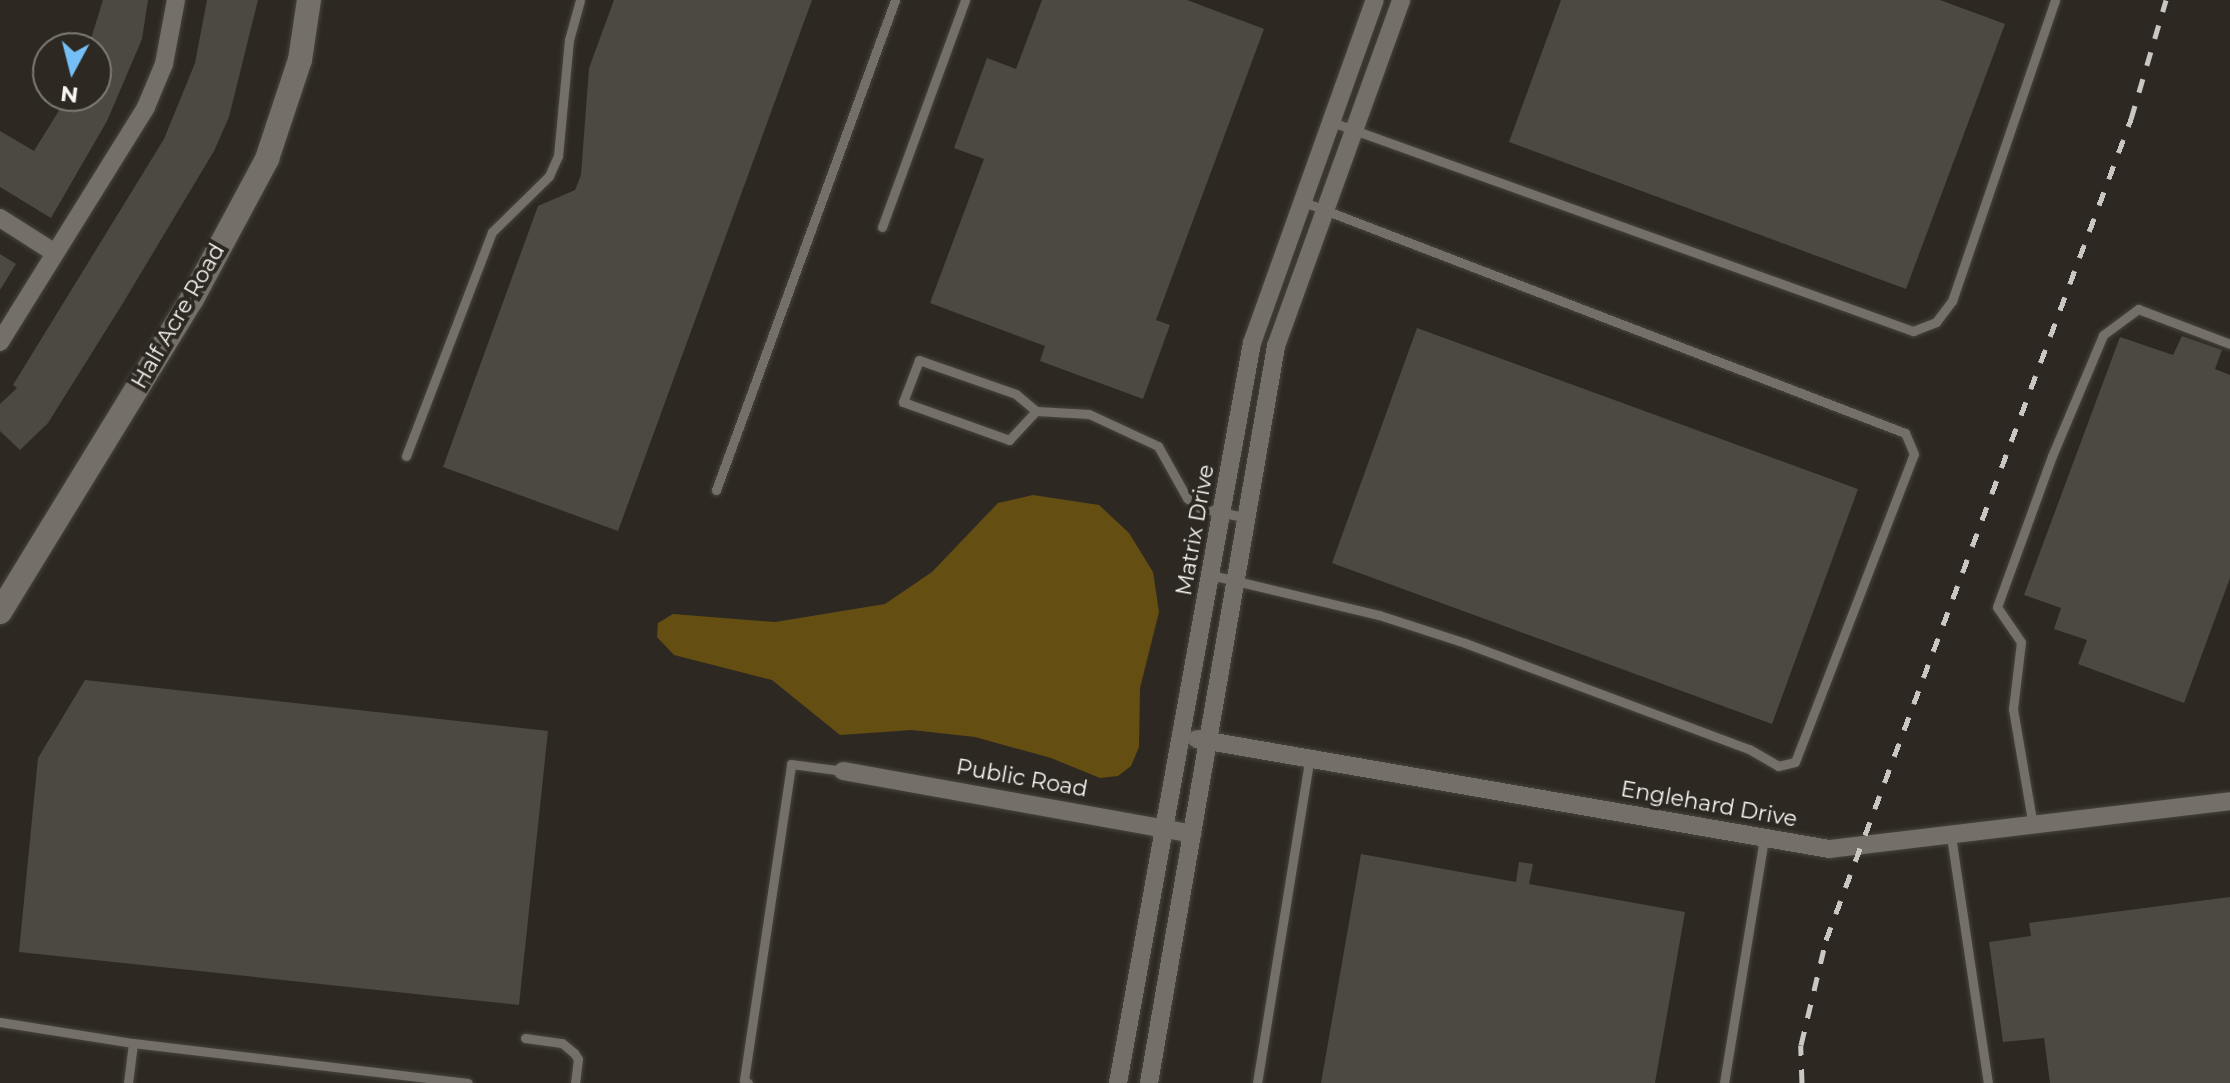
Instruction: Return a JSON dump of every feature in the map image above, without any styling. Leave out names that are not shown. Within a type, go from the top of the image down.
[{"type":"street","points":[[0,342],[146,107],[164,64],[176,0]]},
{"type":"street","name":"Half Acre Road","points":[[0,612],[192,299],[267,159],[300,60],[309,0]]},
{"type":"street","name":"Matrix Drive","points":[[1118,1083],[1252,343],[1304,202],[1329,121],[1375,0]]},
{"type":"street","points":[[1149,1083],[1276,346],[1401,0]]},
{"type":"street","points":[[0,218],[55,253]]},
{"type":"street","name":"Englehard Drive","points":[[1183,736],[1829,849],[2230,801]]},
{"type":"street","name":"Public Road","points":[[843,771],[1192,834]]},
{"type":"lane","points":[[406,456],[492,232],[549,176],[558,156],[569,40],[580,0]]},
{"type":"lane","points":[[716,490],[895,0]]},
{"type":"lane","points":[[882,227],[965,0]]},
{"type":"lane","points":[[1329,121],[1913,331],[1936,322],[1952,301],[2055,0]]},
{"type":"lane","points":[[1211,575],[1379,615],[1465,643],[1749,749],[1778,766],[1795,762],[1914,454],[1905,433],[1304,202]]},
{"type":"lane","points":[[2033,826],[2013,709],[2021,642],[1997,607],[2052,456],[2103,335],[2138,309],[2230,344]]},
{"type":"lane","points":[[1036,411],[1009,440],[903,402],[919,360],[1016,394],[1036,411],[1089,414],[1158,446],[1187,498],[1200,508],[1248,518]]},
{"type":"lane","points":[[1257,1083],[1310,757]]},
{"type":"lane","points":[[748,1083],[744,1080],[791,764],[843,771]]},
{"type":"lane","points":[[1951,836],[1988,1083]]},
{"type":"lane","points":[[1724,1083],[1764,838]]},
{"type":"lane","points":[[0,1022],[133,1043],[468,1083]]},
{"type":"lane","points":[[525,1038],[562,1043],[574,1053],[578,1059],[575,1083]]},
{"type":"lane","points":[[128,1083],[133,1043]]},
{"type":"shaded area","points":[[1033,495],[1099,505],[1129,533],[1153,572],[1159,612],[1140,688],[1139,747],[1131,766],[1118,776],[1100,778],[1051,758],[975,737],[912,730],[840,735],[772,680],[674,655],[657,637],[658,623],[673,614],[775,622],[885,604],[932,572],[998,503]]},
{"type":"building","points":[[103,0],[148,0],[142,39],[112,109],[112,32],[93,32]]},
{"type":"building","points":[[207,0],[258,0],[229,117],[214,151],[48,423],[20,450],[0,431],[0,404],[17,388],[13,385],[164,139],[195,63]]},
{"type":"building","points":[[614,0],[812,0],[618,531],[443,467],[538,206],[575,190],[581,175],[589,68]]},
{"type":"building","points":[[1042,0],[1187,0],[1264,29],[1156,320],[1170,325],[1143,399],[1040,361],[1045,346],[930,303],[984,159],[954,148],[987,58],[1016,69]]},
{"type":"building","points":[[1561,0],[1940,0],[2005,24],[1906,289],[1509,142]]},
{"type":"building","points":[[58,112],[111,112],[51,218],[0,187],[0,131],[34,151]]},
{"type":"building","points":[[0,254],[16,264],[0,290]]},
{"type":"building","points":[[1417,328],[1858,489],[1772,724],[1332,563]]},
{"type":"building","points":[[2182,336],[2222,350],[2215,369],[2230,375],[2230,578],[2184,703],[2078,664],[2087,640],[2054,629],[2061,608],[2024,595],[2120,337],[2173,355]]},
{"type":"building","points":[[85,680],[548,731],[519,1005],[19,952],[38,758]]},
{"type":"building","points":[[1361,854],[1516,882],[1519,862],[1533,864],[1529,884],[1685,912],[1655,1083],[1321,1083]]},
{"type":"building","points":[[2230,897],[2230,1083],[2050,1083],[2044,1038],[2003,1042],[1989,942],[2031,936],[2029,923]]},
{"type":"railway","points":[[1802,1083],[1801,1045],[1826,940],[2131,119],[2166,0]]}]
